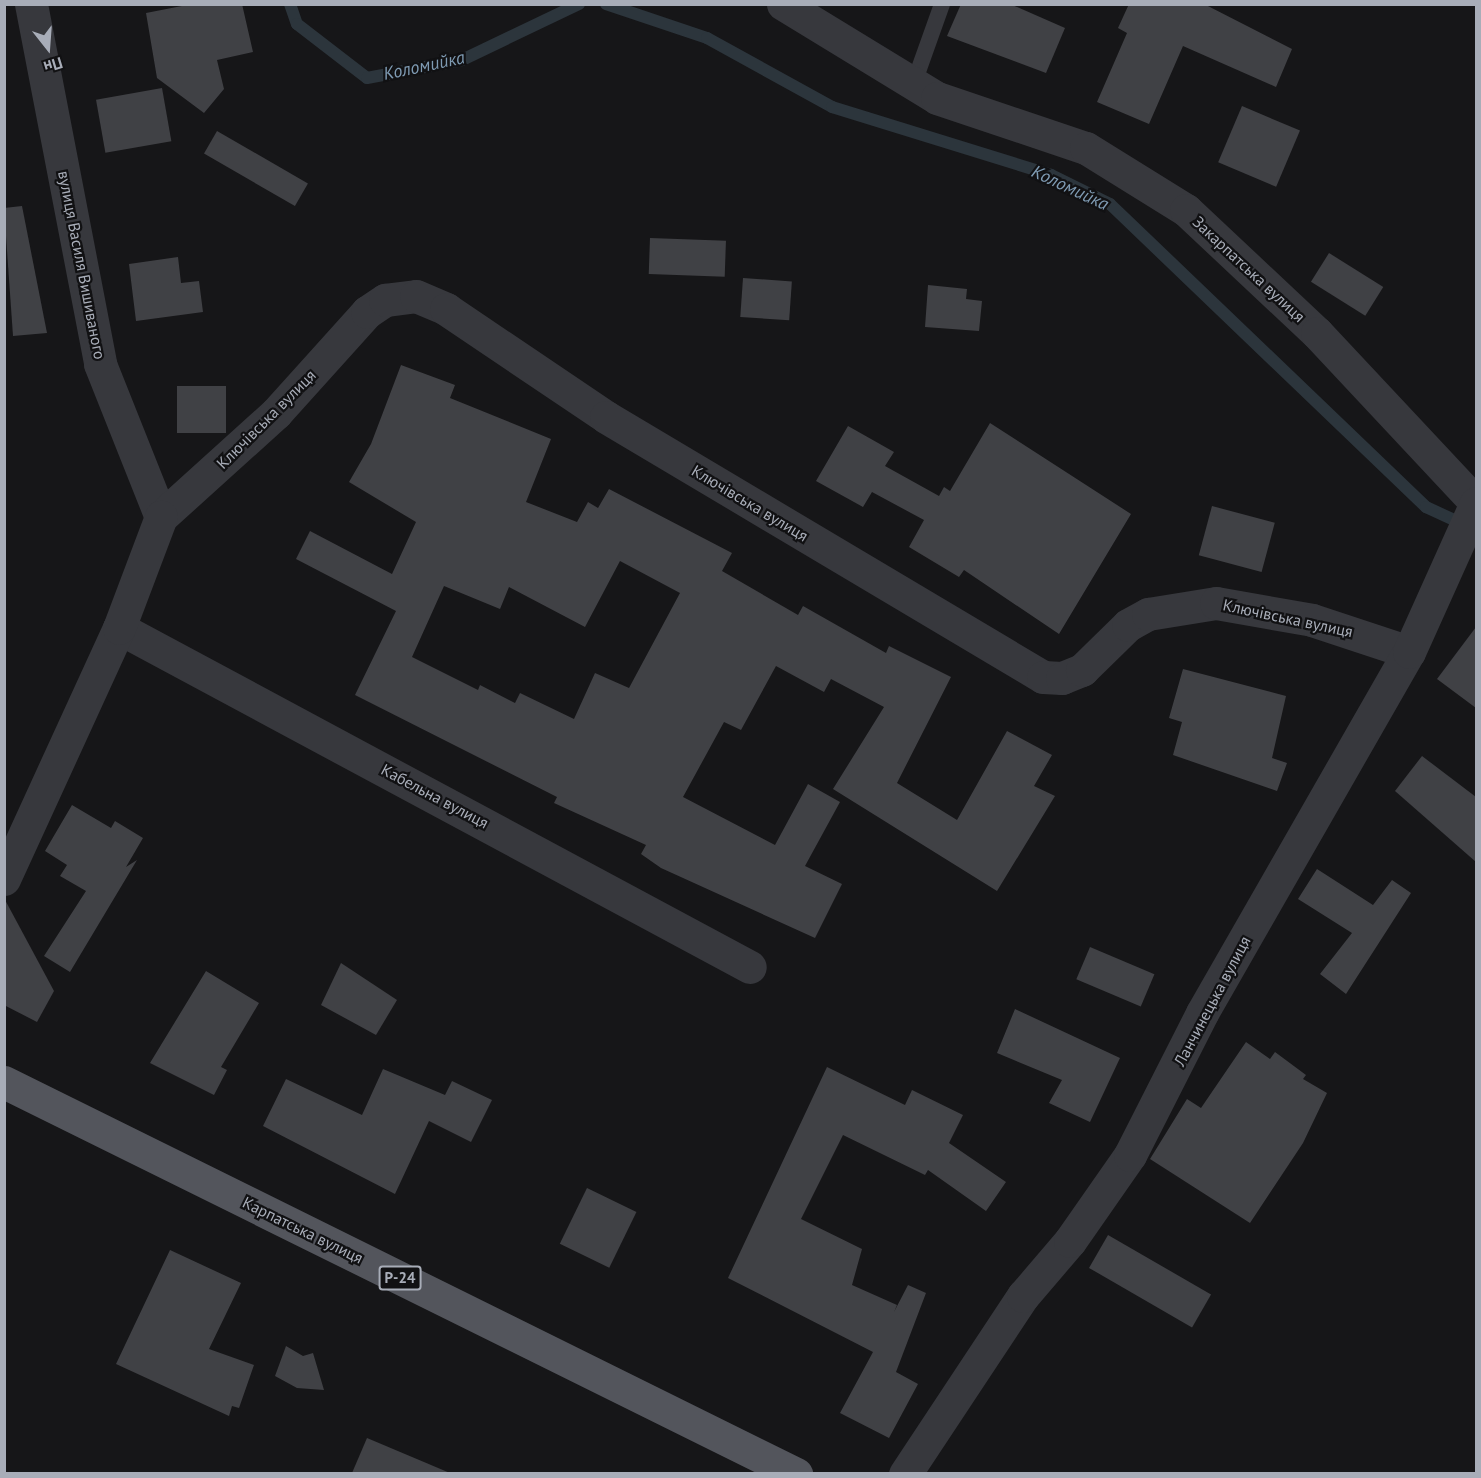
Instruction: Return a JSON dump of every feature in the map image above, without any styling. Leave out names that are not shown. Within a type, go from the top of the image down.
[{"type":"main road","name":"Карпатська вулиця","points":[[4,1082],[796,1473]]},
{"type":"street","name":"вулиця Василя Вишиваного","points":[[32,4],[100,364],[161,517]]},
{"type":"street","name":"Закарпатська вулиця","points":[[783,4],[967,111],[1086,148],[1186,210],[1317,333],[1475,507]]},
{"type":"street","name":"Ключівська вулиця","points":[[161,517],[276,413],[367,312],[385,300],[416,296],[446,309],[606,417],[1043,677],[1062,678],[1082,670],[1128,625],[1148,614],[1216,603],[1312,620],[1409,652]]},
{"type":"street","name":"Ланчинецька вулиця","points":[[905,1473],[1023,1296],[1077,1232],[1130,1155],[1202,1013],[1409,652],[1455,544],[1475,507]]},
{"type":"street","points":[[4,879],[119,628],[161,517]]},
{"type":"street","name":"Кабельна вулиця","points":[[119,628],[750,967]]},
{"type":"lane","points":[[915,80],[942,4]]},
{"type":"building","points":[[192,4],[242,4],[253,52],[217,60],[224,89],[204,113],[157,78],[146,13]]},
{"type":"building","points":[[961,4],[1010,4],[1065,28],[1046,73],[947,36]]},
{"type":"building","points":[[1129,4],[1204,4],[1292,49],[1276,87],[1183,46],[1149,124],[1097,102],[1127,33],[1118,28]]},
{"type":"building","points":[[162,88],[171,141],[105,153],[96,100]]},
{"type":"building","points":[[1242,106],[1300,131],[1276,187],[1218,162]]},
{"type":"building","points":[[217,131],[308,183],[295,206],[204,154]]},
{"type":"building","points":[[22,206],[47,333],[13,336],[4,208]]},
{"type":"building","points":[[650,238],[726,241],[725,277],[649,274]]},
{"type":"building","points":[[1329,253],[1383,287],[1365,316],[1311,282]]},
{"type":"building","points":[[178,257],[181,283],[199,281],[203,312],[136,321],[129,264]]},
{"type":"building","points":[[743,278],[792,281],[789,320],[740,317]]},
{"type":"building","points":[[928,285],[967,289],[966,299],[982,301],[979,331],[925,327]]},
{"type":"building","points":[[401,365],[455,385],[450,398],[551,439],[526,502],[577,522],[588,502],[598,508],[609,489],[732,553],[722,571],[798,615],[803,606],[886,653],[889,646],[951,677],[897,783],[957,820],[1007,731],[1052,755],[1034,786],[1055,796],[997,891],[833,789],[884,707],[831,679],[824,692],[776,666],[741,730],[724,722],[683,797],[775,845],[808,784],[840,802],[805,866],[842,884],[815,938],[661,868],[641,854],[646,845],[554,803],[557,797],[355,695],[396,611],[296,559],[310,531],[392,574],[416,522],[349,482],[371,444]],"holes":[[[620,561],[680,593],[629,688],[595,673],[574,719],[520,693],[515,703],[480,685],[478,690],[412,657],[444,586],[500,609],[509,587],[585,627]]]},
{"type":"building","points":[[177,386],[226,386],[226,433],[177,433]]},
{"type":"building","points":[[990,423],[1131,514],[1059,634],[964,570],[959,577],[909,547],[924,520],[872,492],[863,507],[816,481],[848,426],[894,452],[885,466],[939,496],[944,487],[950,491]]},
{"type":"building","points":[[1212,506],[1275,523],[1262,572],[1199,555]]},
{"type":"building","points":[[1476,627],[1476,708],[1437,679]]},
{"type":"building","points":[[1183,669],[1286,696],[1272,758],[1287,763],[1277,791],[1173,755],[1182,722],[1169,718]]},
{"type":"building","points":[[1422,756],[1476,797],[1476,862],[1395,791]]},
{"type":"building","points":[[72,805],[111,828],[115,821],[143,838],[126,867],[137,860],[70,972],[44,956],[86,891],[60,876],[67,865],[45,851]]},
{"type":"building","points":[[1317,869],[1373,905],[1392,880],[1411,893],[1346,994],[1320,974],[1352,933],[1298,899]]},
{"type":"building","points":[[4,898],[54,991],[37,1022],[4,1005]]},
{"type":"building","points":[[1090,947],[1154,974],[1141,1007],[1076,979]]},
{"type":"building","points":[[341,963],[397,1000],[376,1035],[321,1005]]},
{"type":"building","points":[[206,971],[259,1003],[221,1067],[227,1070],[214,1095],[150,1063]]},
{"type":"building","points":[[1015,1009],[1120,1058],[1090,1122],[1049,1103],[1062,1080],[997,1053]]},
{"type":"building","points":[[1246,1042],[1270,1059],[1275,1052],[1306,1075],[1303,1079],[1327,1093],[1303,1143],[1250,1223],[1150,1159],[1187,1099],[1201,1108]]},
{"type":"building","points":[[827,1067],[905,1105],[912,1090],[963,1115],[949,1143],[1006,1182],[986,1211],[928,1170],[925,1175],[843,1135],[801,1219],[862,1249],[852,1285],[897,1305],[894,1312],[908,1285],[926,1293],[896,1372],[918,1384],[889,1438],[840,1413],[873,1352],[728,1278]]},
{"type":"building","points":[[383,1069],[445,1095],[452,1081],[492,1100],[471,1142],[429,1121],[395,1194],[263,1126],[286,1079],[362,1115]]},
{"type":"building","points":[[587,1188],[636,1212],[609,1268],[560,1244]]},
{"type":"building","points":[[1108,1235],[1211,1294],[1192,1327],[1089,1268]]},
{"type":"building","points":[[170,1250],[241,1283],[209,1349],[254,1365],[239,1408],[232,1406],[229,1416],[116,1364]]},
{"type":"building","points":[[286,1346],[303,1356],[313,1353],[324,1390],[297,1388],[275,1376]]},
{"type":"building","points":[[367,1438],[450,1473],[352,1473]]},
{"type":"waterway","name":"Коломийка","points":[[290,4],[297,24],[367,78],[462,60],[579,4]]},
{"type":"waterway","name":"Коломийка","points":[[606,4],[707,38],[832,107],[1051,175],[1110,204],[1426,507],[1465,525]]}]
